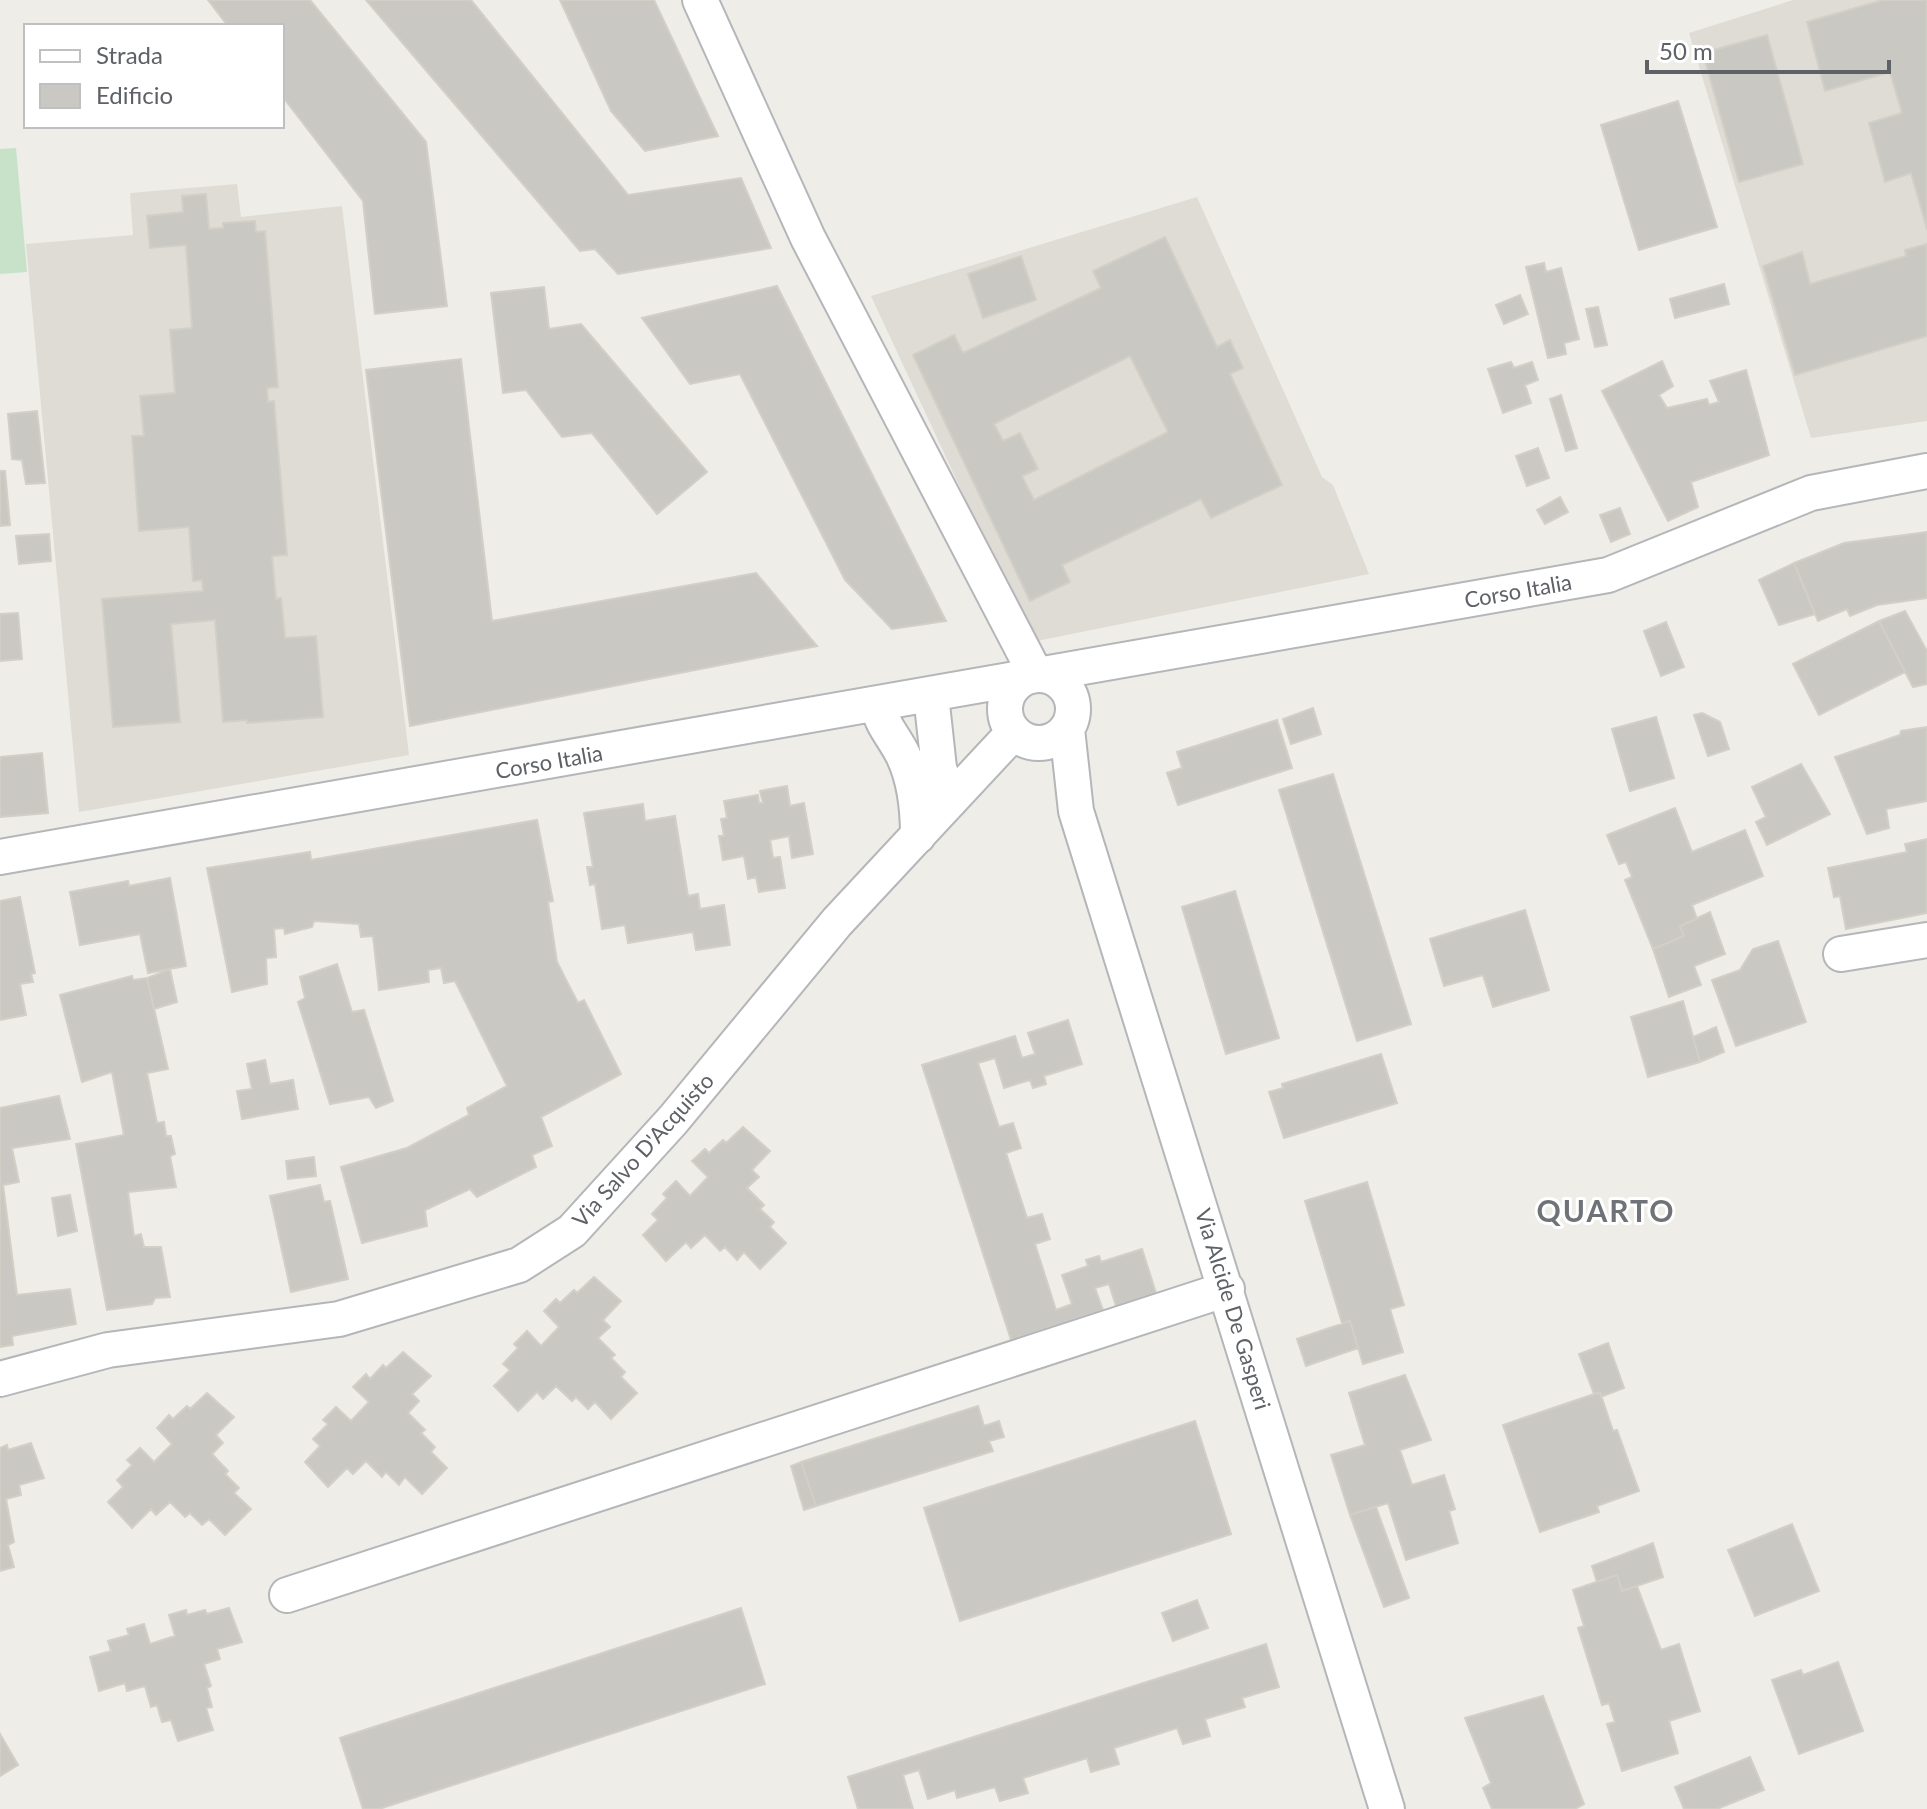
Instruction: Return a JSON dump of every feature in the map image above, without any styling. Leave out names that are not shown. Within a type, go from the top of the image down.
[{"type":"street","points":[[700,0],[808,238],[1036,675]]},
{"type":"street","name":"Corso Italia","points":[[0,857],[1608,575],[1811,493],[1927,471]]},
{"type":"street","points":[[1070,715],[1059,682],[1036,675],[1024,679],[1008,697],[1007,721],[1020,736],[1041,744],[1056,739],[1070,715],[1082,679],[1097,665]]},
{"type":"street","points":[[931,695],[939,768],[950,801]]},
{"type":"street","points":[[877,705],[881,721],[904,756],[918,809],[918,836]]},
{"type":"street","name":"Via Alcide De Gasperi","points":[[1070,715],[1076,811],[1387,1809]]},
{"type":"street","name":"Via Alcide De Gasperi","points":[[1020,736],[1076,811]]},
{"type":"street","name":"Via Salvo D'Acquisto","points":[[0,1379],[108,1350],[339,1319],[519,1265],[572,1231],[673,1120],[837,922],[950,801],[1020,736]]},
{"type":"street","points":[[1841,954],[1927,940]]},
{"type":"street","points":[[287,1595],[1227,1289]]},
{"type":"shaded area","points":[[1793,0],[1927,0],[1927,421],[1811,438],[1689,33]]},
{"type":"shaded area","points":[[237,184],[241,217],[342,206],[409,755],[79,812],[26,244],[133,235],[130,193]]},
{"type":"shaded area","points":[[1197,197],[1322,477],[1333,485],[1369,574],[1032,642],[871,296]]},
{"type":"green space","points":[[16,148],[27,272],[0,274],[0,149]]},
{"type":"building","points":[[208,0],[310,0],[426,142],[447,306],[375,314],[363,201],[284,99],[284,24],[226,24]]},
{"type":"building","points":[[366,0],[471,0],[628,195],[741,178],[771,248],[618,274],[595,249],[580,251]]},
{"type":"building","points":[[560,0],[654,0],[718,136],[645,151],[611,111]]},
{"type":"building","points":[[1883,0],[1927,0],[1927,229],[1911,173],[1885,182],[1869,123],[1902,113],[1890,72],[1825,91],[1807,22]]},
{"type":"building","points":[[1767,35],[1803,164],[1739,182],[1703,53]]},
{"type":"building","points":[[1678,101],[1717,227],[1639,250],[1601,125]]},
{"type":"building","points":[[206,194],[209,229],[223,228],[223,223],[255,221],[256,232],[265,231],[278,387],[267,388],[268,402],[274,401],[287,555],[272,556],[276,599],[281,598],[285,638],[316,636],[323,717],[223,722],[215,620],[171,624],[180,722],[113,727],[102,599],[203,591],[202,580],[193,581],[189,527],[139,531],[132,436],[144,436],[140,396],[175,393],[170,330],[192,328],[186,245],[150,248],[147,216],[183,212],[182,196]]},
{"type":"building","points":[[1165,237],[1217,347],[1230,340],[1243,368],[1230,374],[1282,485],[1211,518],[1201,499],[1062,565],[1070,582],[1030,601],[913,355],[954,335],[963,353],[1101,288],[1093,271]],"holes":[[[1130,356],[1168,432],[1034,500],[1022,476],[1038,469],[1020,433],[1003,441],[994,424]]]},
{"type":"building","points":[[1927,244],[1927,336],[1795,375],[1763,266],[1802,252],[1810,284],[1906,256],[1905,250]]},
{"type":"building","points":[[1021,256],[1036,300],[983,318],[968,274]]},
{"type":"building","points":[[1544,263],[1546,272],[1561,268],[1579,339],[1564,343],[1566,354],[1548,358],[1526,267]]},
{"type":"building","points":[[1724,284],[1729,304],[1675,318],[1670,299]]},
{"type":"building","points":[[777,286],[946,621],[892,629],[845,580],[740,374],[690,384],[642,318]]},
{"type":"building","points":[[544,287],[549,329],[581,324],[707,472],[657,514],[592,433],[562,437],[526,390],[503,393],[491,293]]},
{"type":"building","points":[[1520,295],[1528,314],[1504,324],[1496,305]]},
{"type":"building","points":[[1598,307],[1607,345],[1595,347],[1586,309]]},
{"type":"building","points":[[461,359],[492,621],[756,573],[817,646],[410,726],[366,370]]},
{"type":"building","points":[[1662,361],[1673,386],[1659,395],[1667,408],[1707,399],[1709,405],[1719,402],[1710,381],[1746,370],[1769,455],[1691,482],[1698,507],[1668,521],[1602,391]]},
{"type":"building","points":[[1511,362],[1514,368],[1532,362],[1538,380],[1525,385],[1531,403],[1503,413],[1488,369]]},
{"type":"building","points":[[1561,395],[1577,448],[1566,451],[1550,399]]},
{"type":"building","points":[[37,411],[45,483],[26,484],[22,460],[12,459],[8,414]]},
{"type":"building","points":[[1538,448],[1549,478],[1527,486],[1516,456]]},
{"type":"building","points":[[0,471],[5,471],[10,525],[0,526]]},
{"type":"building","points":[[1560,497],[1568,512],[1545,524],[1537,510]]},
{"type":"building","points":[[1620,508],[1630,534],[1611,542],[1600,515]]},
{"type":"building","points":[[1927,532],[1927,598],[1877,605],[1850,616],[1847,609],[1818,621],[1794,563],[1844,543]]},
{"type":"building","points":[[49,534],[51,561],[19,564],[16,536]]},
{"type":"building","points":[[1794,563],[1815,614],[1779,625],[1759,580]]},
{"type":"building","points":[[1905,611],[1927,651],[1927,684],[1913,687],[1879,621]]},
{"type":"building","points":[[18,613],[22,659],[0,661],[0,614]]},
{"type":"building","points":[[1879,621],[1905,672],[1819,715],[1793,664]]},
{"type":"building","points":[[1666,622],[1684,667],[1661,676],[1644,631]]},
{"type":"building","points":[[1313,708],[1321,734],[1291,744],[1283,719]]},
{"type":"building","points":[[1702,713],[1720,722],[1729,749],[1708,756],[1694,715]]},
{"type":"building","points":[[1656,717],[1674,778],[1630,791],[1612,729]]},
{"type":"building","points":[[1277,720],[1292,768],[1178,805],[1167,773],[1182,768],[1177,752]]},
{"type":"building","points":[[1927,727],[1927,801],[1886,809],[1889,828],[1867,834],[1835,757],[1900,735],[1901,731]]},
{"type":"building","points":[[42,753],[48,813],[0,817],[0,757]]},
{"type":"building","points":[[1801,764],[1830,814],[1767,845],[1756,822],[1766,817],[1752,787]]},
{"type":"building","points":[[1333,774],[1411,1024],[1357,1041],[1279,790]]},
{"type":"building","points":[[787,786],[790,806],[804,803],[813,854],[792,858],[789,836],[770,840],[773,858],[780,857],[785,888],[759,892],[756,877],[748,879],[744,856],[723,860],[719,836],[724,836],[721,819],[727,818],[724,801],[758,795],[759,803],[763,803],[760,791]]},
{"type":"building","points":[[643,804],[645,821],[675,816],[688,896],[698,894],[700,909],[724,905],[730,945],[696,950],[693,932],[628,943],[625,925],[602,929],[595,884],[590,885],[587,867],[593,867],[584,813]]},
{"type":"building","points":[[1675,808],[1692,852],[1745,830],[1763,876],[1692,905],[1697,919],[1680,926],[1684,936],[1653,949],[1625,880],[1632,877],[1626,862],[1619,864],[1607,835]]},
{"type":"building","points":[[537,820],[553,901],[548,902],[557,962],[578,1003],[584,1000],[621,1074],[541,1117],[552,1146],[532,1155],[536,1167],[477,1197],[470,1189],[425,1210],[427,1226],[362,1243],[341,1167],[407,1148],[469,1115],[467,1108],[507,1086],[455,981],[444,983],[441,968],[428,970],[429,982],[379,990],[373,936],[361,937],[359,924],[314,921],[312,927],[285,934],[284,928],[274,929],[276,957],[266,958],[267,984],[232,992],[207,868],[310,852],[311,860]]},
{"type":"building","points":[[1927,839],[1927,913],[1846,929],[1840,896],[1834,897],[1828,868],[1907,852],[1905,844]]},
{"type":"building","points":[[170,878],[186,966],[148,973],[140,934],[80,945],[70,892],[128,881],[129,886]]},
{"type":"building","points":[[1235,891],[1279,1038],[1226,1054],[1182,907]]},
{"type":"building","points":[[20,897],[35,973],[31,974],[33,982],[20,984],[26,1015],[0,1020],[0,901]]},
{"type":"building","points":[[1525,910],[1549,990],[1493,1007],[1483,975],[1444,986],[1430,939]]},
{"type":"building","points":[[1710,912],[1725,954],[1694,966],[1701,985],[1669,997],[1653,949],[1684,936],[1680,926]]},
{"type":"building","points":[[1778,941],[1806,1022],[1736,1046],[1712,980],[1740,970],[1753,949]]},
{"type":"building","points":[[337,964],[352,1012],[364,1010],[393,1101],[376,1108],[369,1097],[330,1104],[298,1002],[305,998],[300,977]]},
{"type":"building","points":[[170,969],[177,1002],[154,1009],[147,978]]},
{"type":"building","points":[[132,976],[133,980],[147,978],[168,1069],[147,1073],[157,1123],[164,1122],[166,1136],[171,1136],[175,1154],[170,1156],[176,1187],[128,1192],[134,1236],[141,1234],[144,1247],[161,1247],[170,1297],[155,1298],[152,1304],[107,1310],[76,1144],[124,1135],[112,1072],[82,1082],[60,995]]},
{"type":"building","points":[[1683,1001],[1700,1062],[1648,1077],[1631,1017]]},
{"type":"building","points":[[1068,1020],[1082,1064],[1044,1076],[1046,1084],[1033,1088],[1030,1080],[1004,1088],[995,1058],[978,1063],[999,1127],[1013,1123],[1021,1148],[1006,1153],[1027,1218],[1042,1214],[1050,1239],[1035,1244],[1056,1310],[1072,1304],[1062,1275],[1088,1266],[1086,1260],[1099,1256],[1101,1262],[1142,1249],[1156,1293],[1116,1306],[1109,1284],[1095,1288],[1103,1310],[1011,1340],[922,1065],[1015,1036],[1022,1058],[1035,1054],[1028,1033]]},
{"type":"building","points":[[1716,1027],[1724,1052],[1700,1062],[1693,1037]]},
{"type":"building","points":[[1381,1054],[1397,1103],[1284,1138],[1269,1092],[1283,1088],[1282,1084]]},
{"type":"building","points":[[265,1060],[270,1084],[293,1080],[298,1109],[242,1119],[237,1091],[252,1089],[247,1064]]},
{"type":"building","points":[[59,1096],[70,1139],[12,1148],[19,1182],[3,1185],[17,1295],[70,1289],[76,1324],[12,1336],[13,1345],[0,1347],[0,1108]]},
{"type":"building","points":[[743,1127],[770,1151],[752,1170],[759,1177],[747,1188],[764,1205],[760,1209],[774,1222],[770,1227],[786,1243],[760,1269],[744,1252],[737,1260],[725,1247],[720,1251],[705,1235],[691,1248],[686,1242],[666,1261],[643,1235],[658,1220],[652,1214],[667,1198],[663,1194],[676,1181],[690,1196],[708,1177],[692,1161],[705,1149],[709,1153],[723,1140],[726,1143]]},
{"type":"building","points":[[314,1157],[316,1176],[288,1179],[286,1161]]},
{"type":"building","points":[[1367,1182],[1404,1305],[1390,1309],[1403,1352],[1363,1364],[1350,1321],[1342,1323],[1305,1201]]},
{"type":"building","points":[[320,1185],[324,1202],[330,1201],[348,1279],[291,1292],[270,1196]]},
{"type":"building","points":[[70,1195],[77,1231],[58,1236],[52,1198]]},
{"type":"building","points":[[594,1277],[621,1301],[603,1320],[610,1327],[598,1338],[615,1355],[611,1358],[625,1372],[621,1377],[637,1393],[611,1419],[595,1402],[588,1409],[576,1397],[572,1401],[556,1386],[543,1399],[537,1392],[518,1411],[494,1386],[510,1370],[503,1364],[518,1348],[514,1344],[527,1331],[541,1346],[559,1327],[544,1311],[556,1299],[560,1303],[574,1290],[577,1293]]},
{"type":"building","points":[[1350,1321],[1358,1348],[1306,1366],[1297,1339]]},
{"type":"building","points":[[1608,1343],[1624,1388],[1601,1397],[1600,1392],[1594,1394],[1579,1354]]},
{"type":"building","points":[[403,1352],[431,1376],[412,1394],[419,1401],[408,1413],[425,1430],[421,1433],[435,1447],[431,1452],[447,1468],[422,1494],[405,1477],[399,1485],[386,1472],[382,1477],[366,1461],[353,1474],[347,1468],[328,1487],[305,1462],[320,1446],[313,1439],[328,1424],[323,1420],[336,1407],[351,1421],[369,1402],[353,1387],[366,1374],[370,1379],[383,1365],[386,1368]]},
{"type":"building","points":[[1405,1375],[1431,1440],[1400,1450],[1412,1485],[1444,1475],[1455,1509],[1449,1511],[1458,1543],[1406,1560],[1388,1503],[1350,1515],[1331,1455],[1365,1445],[1349,1393]]},
{"type":"building","points":[[1600,1392],[1639,1491],[1597,1506],[1599,1512],[1540,1532],[1503,1425]]},
{"type":"building","points":[[207,1393],[234,1417],[216,1435],[223,1443],[212,1454],[239,1488],[234,1493],[251,1509],[225,1535],[209,1519],[202,1525],[190,1513],[185,1517],[170,1502],[156,1515],[151,1509],[132,1528],[108,1502],[123,1487],[117,1480],[132,1465],[127,1460],[140,1448],[154,1462],[172,1444],[157,1428],[169,1415],[173,1419]]},
{"type":"building","points":[[978,1406],[984,1426],[999,1421],[1004,1437],[989,1441],[993,1451],[816,1506],[801,1462]]},
{"type":"building","points":[[1195,1421],[1231,1534],[960,1621],[924,1508]]},
{"type":"building","points":[[31,1443],[44,1478],[19,1485],[21,1495],[6,1499],[14,1542],[8,1545],[14,1567],[0,1571],[0,1448],[7,1445],[8,1450]]},
{"type":"building","points":[[801,1462],[816,1506],[804,1510],[791,1466]]},
{"type":"building","points":[[1376,1507],[1409,1598],[1384,1607],[1350,1515]]},
{"type":"building","points":[[1792,1524],[1819,1591],[1755,1616],[1728,1550]]},
{"type":"building","points":[[1653,1543],[1663,1577],[1622,1591],[1617,1575],[1597,1582],[1592,1566]]},
{"type":"building","points":[[1617,1575],[1622,1591],[1637,1586],[1661,1650],[1679,1644],[1700,1711],[1669,1721],[1678,1753],[1622,1771],[1607,1724],[1615,1722],[1609,1703],[1602,1705],[1578,1628],[1584,1626],[1573,1590]]},
{"type":"building","points":[[1197,1600],[1208,1628],[1173,1641],[1162,1613]]},
{"type":"building","points":[[229,1608],[242,1642],[217,1649],[220,1659],[204,1664],[211,1686],[207,1688],[212,1707],[206,1708],[213,1730],[178,1741],[171,1720],[162,1722],[157,1705],[151,1707],[145,1686],[127,1691],[125,1683],[99,1691],[90,1657],[111,1651],[108,1641],[129,1635],[127,1629],[144,1624],[150,1644],[175,1636],[169,1615],[186,1610],[187,1615],[205,1610],[207,1614]]},
{"type":"building","points":[[741,1608],[765,1684],[379,1809],[363,1809],[340,1738]]},
{"type":"building","points":[[1266,1644],[1279,1687],[1242,1698],[1245,1707],[1205,1719],[1210,1736],[1183,1744],[1177,1728],[1114,1748],[1119,1764],[1091,1772],[1087,1758],[1023,1778],[1028,1793],[1000,1801],[995,1787],[957,1798],[955,1790],[928,1799],[919,1770],[903,1775],[913,1809],[858,1809],[848,1777]]},
{"type":"building","points":[[1838,1662],[1863,1731],[1799,1754],[1772,1680],[1801,1670],[1803,1675]]},
{"type":"building","points":[[1543,1696],[1584,1804],[1575,1809],[1492,1809],[1483,1788],[1491,1783],[1465,1718]]},
{"type":"building","points":[[0,1734],[18,1765],[0,1776]]},
{"type":"building","points":[[1750,1757],[1764,1790],[1717,1809],[1684,1809],[1675,1787]]},
{"type":"district","name":"QUARTO","points":[[1606,1212]]}]
